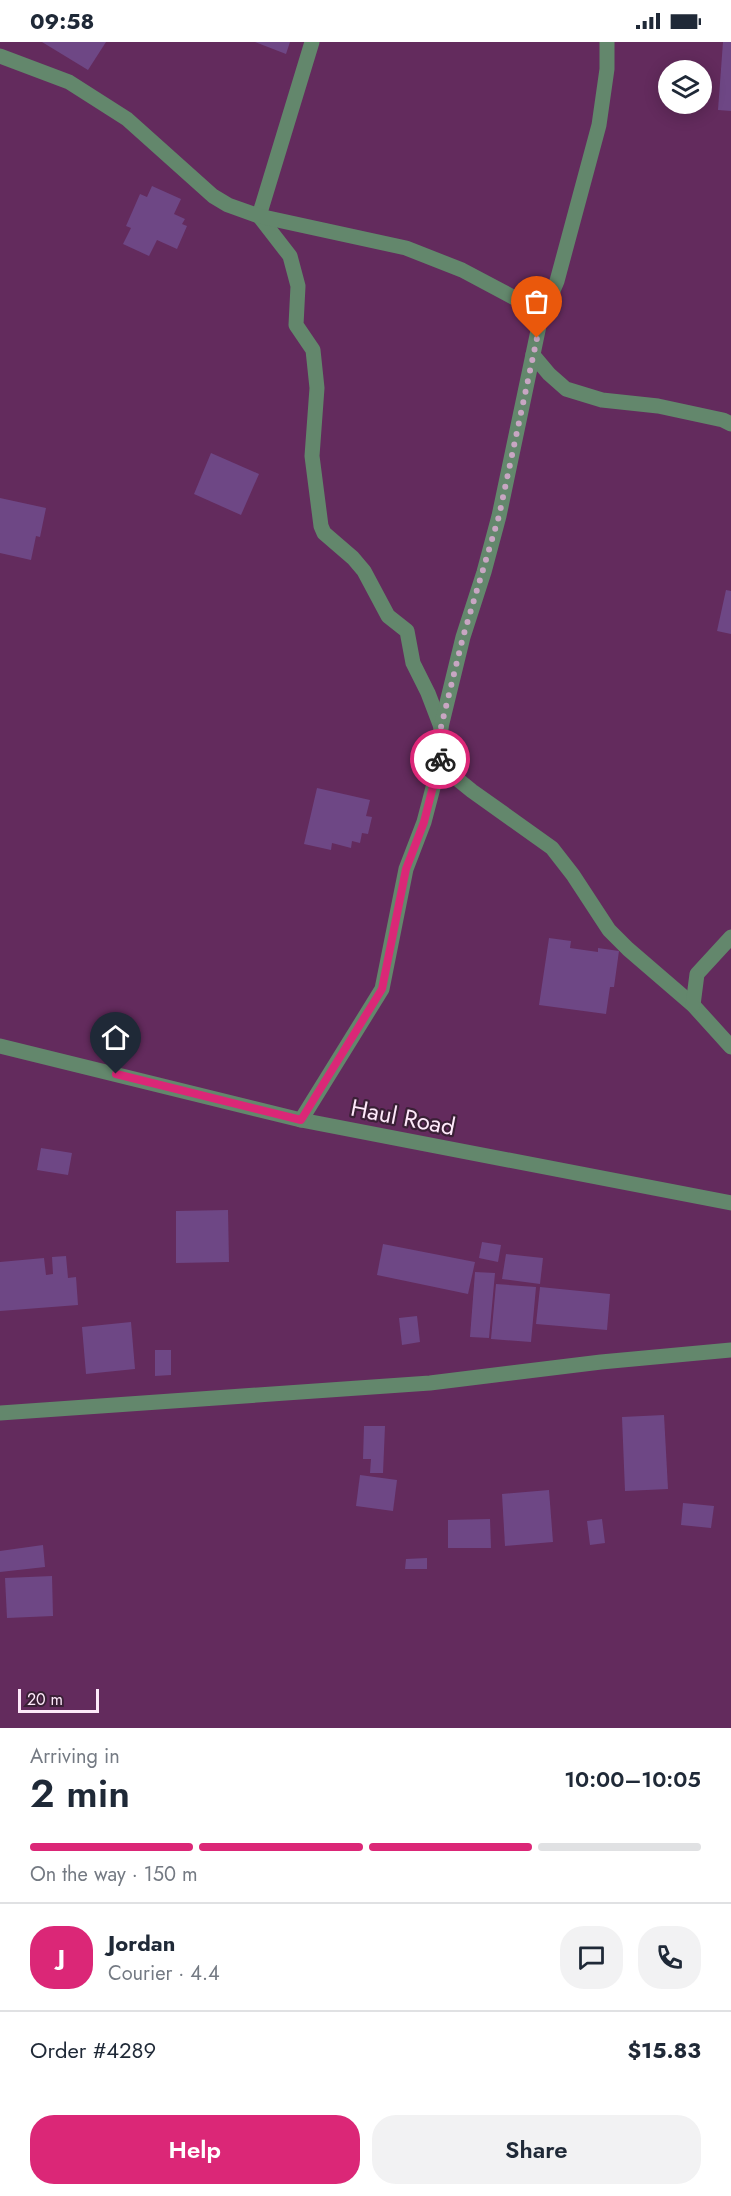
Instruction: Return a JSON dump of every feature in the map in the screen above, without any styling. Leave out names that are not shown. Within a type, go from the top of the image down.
[{"type":"street","points":[[259,216],[312,42]]},
{"type":"street","points":[[301,1120],[382,989],[406,869],[424,822],[440,761],[441,727],[463,637],[499,516],[543,313],[557,281],[599,125],[607,69],[607,42]]},
{"type":"street","points":[[0,56],[69,82],[127,118],[213,196],[228,205],[259,216],[406,248],[462,270],[543,313]]},
{"type":"street","points":[[259,216],[290,256],[298,286],[296,325],[313,350],[317,388],[312,456],[321,526],[324,533],[353,558],[364,571],[388,616],[407,631],[413,663],[441,727]]},
{"type":"street","points":[[533,355],[566,389],[602,400],[658,406],[723,420],[731,424]]},
{"type":"street","points":[[440,761],[472,791],[552,848],[573,875],[609,930],[693,1005],[731,1047]]},
{"type":"street","points":[[693,1005],[697,974],[731,938]]},
{"type":"street","name":"Haul Road","points":[[0,1046],[301,1120],[731,1203]]},
{"type":"street","points":[[0,1413],[430,1383],[601,1362],[731,1350]]},
{"type":"building","points":[[42,42],[106,42],[88,70]]},
{"type":"building","points":[[255,42],[290,42],[286,54]]},
{"type":"building","points":[[723,42],[731,42],[731,111],[718,110]]},
{"type":"building","points":[[152,186],[181,199],[174,214],[185,219],[182,224],[187,226],[177,249],[157,240],[149,256],[123,244],[131,228],[126,226],[140,194],[147,197]]},
{"type":"building","points":[[211,453],[259,474],[241,515],[194,494]]},
{"type":"building","points":[[0,498],[46,508],[40,537],[36,536],[31,560],[0,553]]},
{"type":"building","points":[[726,590],[731,591],[731,634],[717,631]]},
{"type":"building","points":[[317,788],[370,800],[366,816],[372,817],[368,834],[362,833],[360,843],[352,841],[351,848],[332,843],[331,850],[304,844]]},
{"type":"building","points":[[549,938],[571,941],[570,948],[598,952],[598,948],[619,951],[614,987],[610,987],[606,1014],[539,1005]]},
{"type":"building","points":[[41,1148],[72,1153],[68,1175],[37,1170]]},
{"type":"building","points":[[228,1210],[229,1262],[176,1263],[176,1211]]},
{"type":"building","points":[[482,1242],[501,1245],[498,1262],[479,1258]]},
{"type":"building","points":[[383,1244],[475,1262],[468,1294],[377,1275]]},
{"type":"building","points":[[506,1254],[543,1258],[540,1284],[502,1279]]},
{"type":"building","points":[[66,1256],[68,1278],[76,1277],[78,1305],[0,1311],[0,1262],[44,1258],[46,1275],[53,1274],[52,1257]]},
{"type":"building","points":[[475,1272],[495,1273],[489,1338],[470,1337]]},
{"type":"building","points":[[496,1284],[536,1287],[531,1342],[491,1339]]},
{"type":"building","points":[[540,1287],[610,1294],[607,1330],[536,1324]]},
{"type":"building","points":[[417,1316],[420,1342],[402,1345],[399,1318]]},
{"type":"building","points":[[131,1322],[135,1369],[86,1374],[82,1327]]},
{"type":"building","points":[[155,1350],[171,1350],[171,1375],[155,1376]]},
{"type":"building","points":[[664,1415],[668,1489],[625,1491],[622,1417]]},
{"type":"building","points":[[364,1426],[385,1426],[383,1473],[370,1473],[371,1459],[363,1459]]},
{"type":"building","points":[[360,1475],[397,1480],[393,1511],[356,1506]]},
{"type":"building","points":[[549,1490],[553,1542],[505,1546],[502,1494]]},
{"type":"building","points":[[683,1503],[714,1506],[711,1528],[681,1525]]},
{"type":"building","points":[[490,1519],[491,1548],[448,1548],[448,1520]]},
{"type":"building","points":[[602,1519],[605,1543],[590,1545],[587,1521]]},
{"type":"building","points":[[43,1545],[45,1567],[0,1572],[0,1551]]},
{"type":"building","points":[[427,1558],[427,1569],[405,1569],[406,1559]]},
{"type":"building","points":[[52,1576],[53,1616],[7,1618],[5,1578]]},
{"type":"way so far","points":[[440,759],[441,727],[463,637],[499,516],[537,338]]},
{"type":"route","points":[[116,1074],[301,1120],[382,989],[406,869],[424,822],[440,759]]}]
